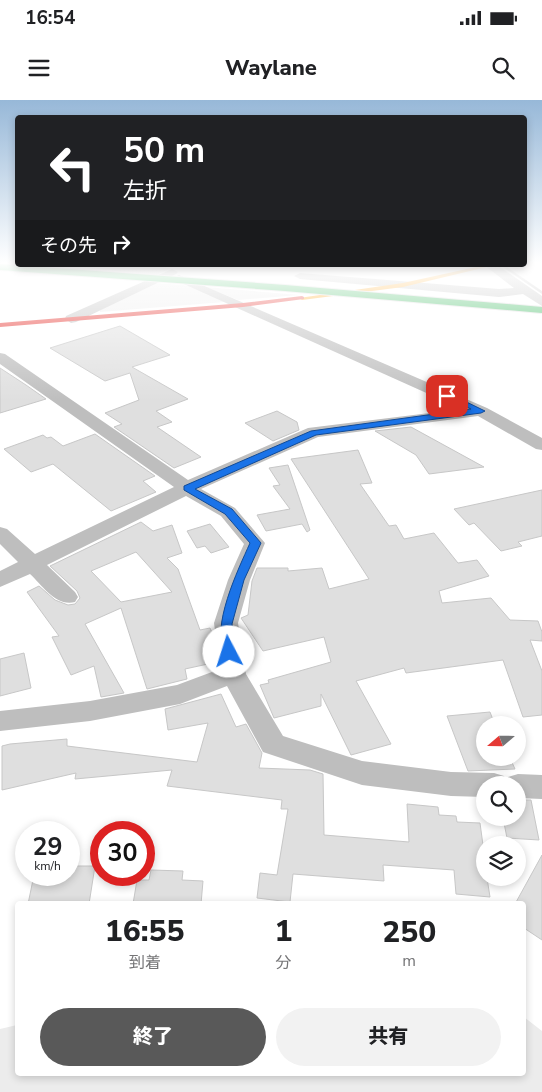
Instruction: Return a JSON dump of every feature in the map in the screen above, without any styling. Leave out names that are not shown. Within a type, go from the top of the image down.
[{"type":"main road","points":[[0,325],[194,308]]},
{"type":"main road","points":[[498,308],[542,312]]},
{"type":"main road","points":[[504,308],[542,312]]},
{"type":"street","points":[[71,319],[92,308]]},
{"type":"street","points":[[253,308],[481,411],[542,446]]},
{"type":"street","points":[[0,357],[187,488],[228,512],[256,543],[239,580],[226,624],[233,674],[273,744],[362,773],[451,784],[476,785]]},
{"type":"street","points":[[0,580],[187,488],[314,432],[481,411]]},
{"type":"street","points":[[0,533],[67,597]]},
{"type":"street","points":[[0,721],[90,711],[171,695],[233,674]]},
{"type":"street","points":[[526,786],[542,787]]},
{"type":"shaded area","points":[[103,308],[146,308],[100,312]]},
{"type":"shaded area","points":[[526,1019],[542,1031],[542,1092],[0,1092],[0,1029],[15,1025],[15,1076],[526,1076]]},
{"type":"building","points":[[120,326],[170,355],[132,367],[188,399],[156,411],[172,422],[157,427],[201,457],[174,468],[114,427],[122,424],[105,413],[139,400],[130,373],[105,381],[50,348]]},
{"type":"building","points":[[0,368],[26,385],[46,399],[0,413]]},
{"type":"building","points":[[277,411],[297,422],[299,430],[273,441],[245,423]]},
{"type":"building","points":[[411,427],[484,467],[429,474],[416,455],[375,431]]},
{"type":"building","points":[[95,434],[155,476],[143,481],[156,492],[111,511],[53,464],[31,472],[4,449],[43,435],[47,438],[51,437],[63,446]]},
{"type":"building","points":[[358,450],[372,483],[360,484],[389,526],[396,525],[404,539],[434,533],[458,563],[477,560],[489,576],[439,591],[442,603],[491,598],[510,620],[538,621],[542,632],[542,641],[530,640],[542,671],[542,715],[523,716],[503,660],[406,673],[404,668],[356,681],[391,744],[351,755],[321,694],[321,706],[274,718],[260,685],[269,683],[268,680],[331,662],[324,637],[263,651],[241,618],[248,615],[252,581],[257,568],[288,568],[288,571],[322,568],[329,589],[369,579],[291,459]]},
{"type":"building","points":[[288,465],[310,530],[307,532],[302,524],[266,531],[257,515],[290,509],[273,486],[280,485],[269,468]]},
{"type":"building","points":[[542,490],[542,536],[518,542],[522,546],[501,551],[474,523],[469,525],[454,509]]},
{"type":"building","points":[[141,522],[153,531],[172,525],[182,553],[167,558],[178,569],[200,630],[210,628],[214,637],[217,662],[185,669],[187,679],[147,689],[121,608],[85,624],[124,693],[101,697],[94,666],[71,675],[52,637],[59,636],[27,592],[39,586],[55,600],[68,605],[75,604],[80,598],[77,591],[50,566]],"holes":[[[136,552],[172,592],[121,602],[91,571]]]},
{"type":"building","points":[[210,524],[229,547],[211,553],[205,546],[197,548],[187,531]]},
{"type":"building","points":[[24,653],[31,688],[0,696],[0,659]]},
{"type":"building","points":[[221,694],[236,727],[246,724],[262,753],[259,768],[310,770],[323,774],[324,835],[409,842],[407,804],[438,807],[439,815],[456,816],[457,822],[476,823],[476,826],[480,826],[482,836],[476,836],[476,886],[488,886],[490,897],[456,894],[454,870],[383,865],[384,881],[293,874],[290,901],[257,898],[260,873],[277,875],[288,809],[281,809],[282,800],[167,786],[172,770],[75,779],[76,773],[2,790],[2,746],[10,744],[67,739],[67,746],[197,762],[208,723],[168,730],[165,709]]},
{"type":"building","points":[[490,712],[492,716],[476,716],[476,766],[514,766],[515,769],[468,771],[447,716]]},
{"type":"building","points":[[526,800],[531,800],[539,840],[526,839],[526,836],[507,836],[505,826],[526,826]]},
{"type":"building","points":[[542,855],[542,940],[526,929],[526,901],[517,901]]},
{"type":"building","points":[[80,866],[90,866],[90,886],[92,886],[89,901],[29,901],[32,886],[80,886]]},
{"type":"building","points":[[155,870],[183,871],[182,880],[203,881],[201,901],[134,901],[136,886],[155,886]]},
{"type":"traffic: jam","points":[[0,325],[203,308]]},
{"type":"traffic: fast","points":[[522,308],[542,310]]},
{"type":"route","points":[[229,652],[226,624],[239,580],[256,543],[228,512],[187,488],[314,432],[481,411],[447,396]]}]
